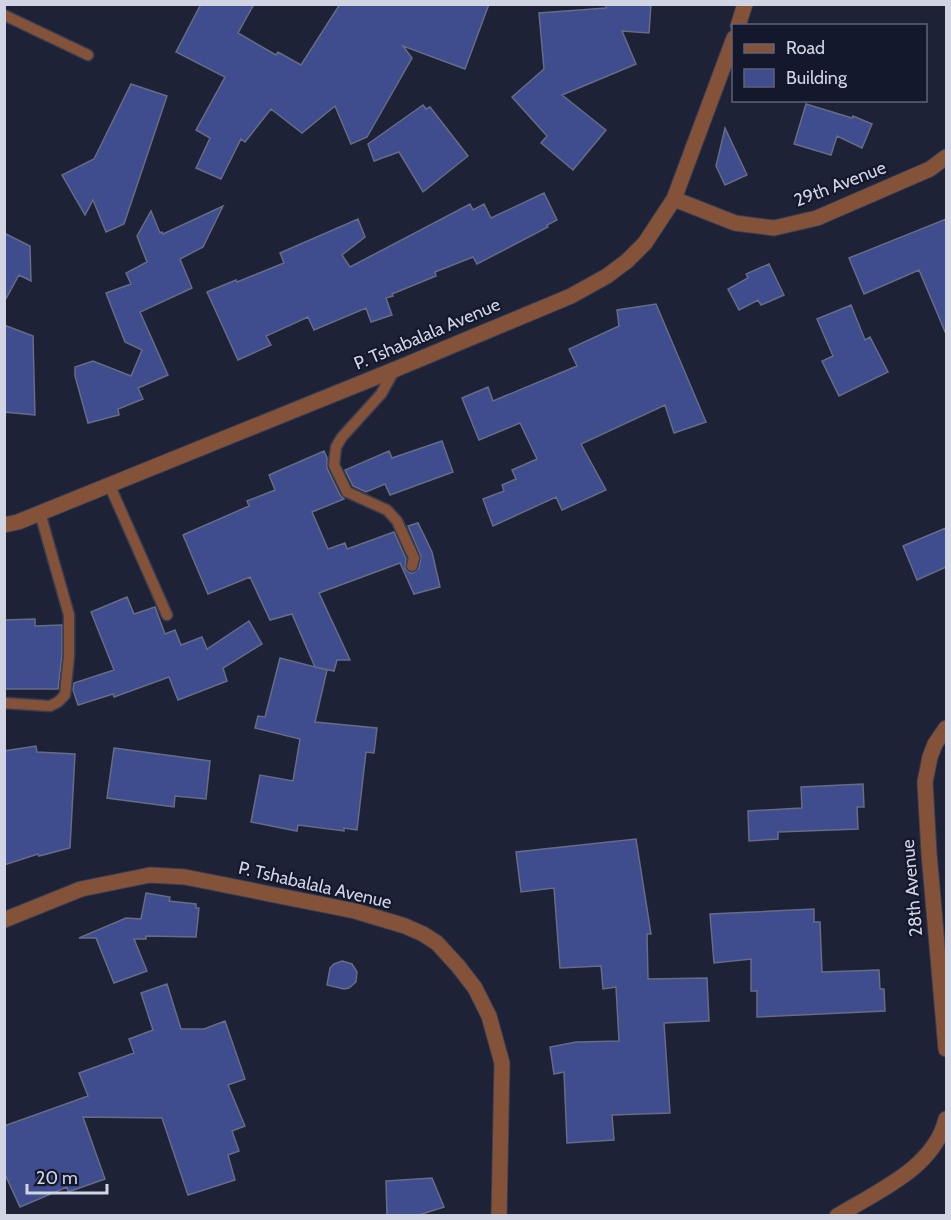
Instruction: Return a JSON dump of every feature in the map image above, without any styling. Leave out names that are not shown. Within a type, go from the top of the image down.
[{"type":"street","points":[[739,24],[745,4]]},
{"type":"street","name":"P. Tshabalala Avenue","points":[[4,525],[40,513],[396,369],[571,296],[607,276],[645,243],[674,199],[732,43]]},
{"type":"street","name":"29th Avenue","points":[[674,199],[735,223],[774,228],[817,218],[930,169],[946,156]]},
{"type":"street","name":"28th Avenue","points":[[946,728],[935,744],[925,782],[946,1049]]},
{"type":"street","name":"P. Tshabalala Avenue","points":[[4,920],[81,889],[150,875],[185,877],[355,911],[405,926],[423,934],[458,966],[475,988],[489,1016],[497,1041],[502,1063],[499,1215]]},
{"type":"street","points":[[837,1215],[923,1161],[943,1133],[946,1119]]},
{"type":"lane","points":[[4,15],[88,55]]},
{"type":"lane","points":[[396,369],[381,394],[342,437],[336,447],[334,465],[347,492],[387,510],[397,521],[414,558],[412,566]]},
{"type":"lane","points":[[109,484],[167,615]]},
{"type":"lane","points":[[4,703],[50,706],[65,695],[69,655],[69,615],[40,513]]},
{"type":"building","points":[[201,4],[254,4],[238,33],[276,55],[278,52],[301,65],[340,4],[489,4],[465,69],[403,46],[412,58],[367,137],[351,144],[335,106],[302,133],[271,109],[245,142],[241,139],[221,179],[196,168],[210,138],[196,130],[225,77],[176,52]]},
{"type":"building","points":[[606,4],[651,4],[649,33],[622,31],[636,64],[562,95],[606,130],[573,170],[541,143],[547,136],[512,97],[544,69],[539,13],[606,8]]},
{"type":"building","points":[[131,84],[167,96],[124,224],[106,232],[93,200],[85,215],[62,175],[94,159]]},
{"type":"building","points":[[806,104],[852,118],[853,116],[872,124],[862,148],[837,136],[831,155],[794,144]]},
{"type":"building","points":[[423,105],[426,109],[430,107],[468,156],[423,192],[399,152],[374,161],[368,144]]},
{"type":"building","points":[[725,128],[747,175],[725,185],[716,166]]},
{"type":"building","points":[[544,193],[557,220],[547,225],[548,227],[477,264],[473,257],[435,272],[436,276],[392,294],[393,296],[386,298],[392,315],[371,322],[366,308],[314,330],[308,317],[266,336],[271,345],[238,360],[207,292],[284,263],[280,253],[358,219],[365,237],[342,255],[350,267],[470,204],[473,210],[484,204],[491,218]]},
{"type":"building","points":[[223,206],[203,247],[180,259],[192,288],[140,312],[168,375],[138,388],[143,399],[118,409],[119,415],[88,423],[75,376],[75,367],[93,361],[131,376],[142,350],[125,342],[106,293],[131,284],[126,273],[147,262],[137,236],[151,211],[160,233],[163,234]]},
{"type":"building","points":[[946,219],[946,334],[919,270],[864,294],[849,258]]},
{"type":"building","points":[[4,233],[30,246],[31,281],[19,275],[4,302]]},
{"type":"building","points":[[769,264],[784,295],[761,305],[758,300],[739,310],[728,289],[748,278],[746,274]]},
{"type":"building","points":[[656,304],[706,422],[674,433],[665,405],[581,444],[606,490],[562,510],[556,497],[493,526],[483,499],[504,491],[502,485],[516,479],[512,470],[537,459],[520,423],[479,440],[462,398],[488,387],[493,401],[577,366],[569,349],[619,326],[617,310]]},
{"type":"building","points":[[851,305],[865,340],[870,337],[888,372],[839,396],[822,361],[833,356],[817,319]]},
{"type":"building","points":[[4,325],[33,336],[35,415],[4,412]]},
{"type":"building","points":[[442,441],[453,472],[390,495],[385,484],[366,492],[353,486],[345,470],[389,451],[392,458]]},
{"type":"building","points":[[324,451],[327,468],[344,499],[312,512],[328,549],[345,543],[347,549],[394,532],[406,559],[405,569],[413,573],[419,568],[421,556],[408,526],[418,523],[432,552],[440,587],[414,594],[400,563],[319,593],[350,660],[337,660],[334,671],[315,667],[292,614],[270,620],[250,577],[208,594],[183,535],[249,506],[247,501],[275,490],[269,475]]},
{"type":"building","points":[[946,528],[946,567],[917,580],[903,546]]},
{"type":"building","points":[[127,597],[134,614],[155,607],[165,634],[175,630],[181,645],[202,637],[207,649],[249,621],[262,644],[223,668],[227,681],[178,700],[169,677],[114,697],[113,694],[78,705],[73,690],[74,683],[114,670],[91,612]]},
{"type":"building","points":[[35,619],[35,626],[62,625],[62,655],[58,689],[4,689],[4,620]]},
{"type":"building","points":[[280,658],[327,670],[315,722],[377,728],[374,753],[366,752],[357,830],[344,828],[344,831],[298,825],[297,831],[251,822],[260,775],[293,781],[300,739],[255,728],[258,716],[265,717]]},
{"type":"building","points":[[36,746],[37,752],[75,754],[70,848],[39,856],[38,854],[4,865],[4,751]]},
{"type":"building","points":[[114,748],[210,761],[206,799],[175,796],[174,807],[107,798]]},
{"type":"building","points":[[863,784],[864,807],[857,807],[858,829],[778,832],[778,839],[749,841],[748,811],[802,808],[801,787]]},
{"type":"building","points":[[636,839],[651,934],[647,934],[648,979],[707,978],[709,1021],[664,1023],[670,1113],[612,1115],[614,1140],[567,1143],[564,1072],[554,1074],[550,1047],[576,1042],[619,1041],[616,987],[603,989],[601,966],[560,968],[554,888],[521,892],[516,852]]},
{"type":"building","points":[[146,893],[170,897],[169,901],[196,904],[196,908],[199,908],[196,937],[146,936],[146,939],[134,939],[147,971],[114,983],[96,938],[79,938],[126,918],[141,919]]},
{"type":"building","points":[[814,909],[814,922],[820,922],[822,972],[879,970],[880,989],[884,989],[885,1011],[757,1017],[757,991],[751,991],[751,959],[714,963],[710,914]]},
{"type":"building","points":[[342,961],[352,964],[357,972],[356,982],[344,989],[327,985],[330,968]]},
{"type":"building","points":[[167,984],[181,1029],[204,1029],[225,1021],[245,1079],[228,1085],[245,1126],[232,1131],[239,1151],[228,1155],[235,1180],[188,1195],[162,1118],[83,1117],[105,1179],[68,1192],[67,1187],[20,1207],[4,1172],[4,1126],[88,1096],[79,1073],[134,1053],[129,1039],[153,1030],[141,993]]},
{"type":"building","points":[[432,1178],[444,1207],[419,1215],[387,1215],[386,1181]]}]
